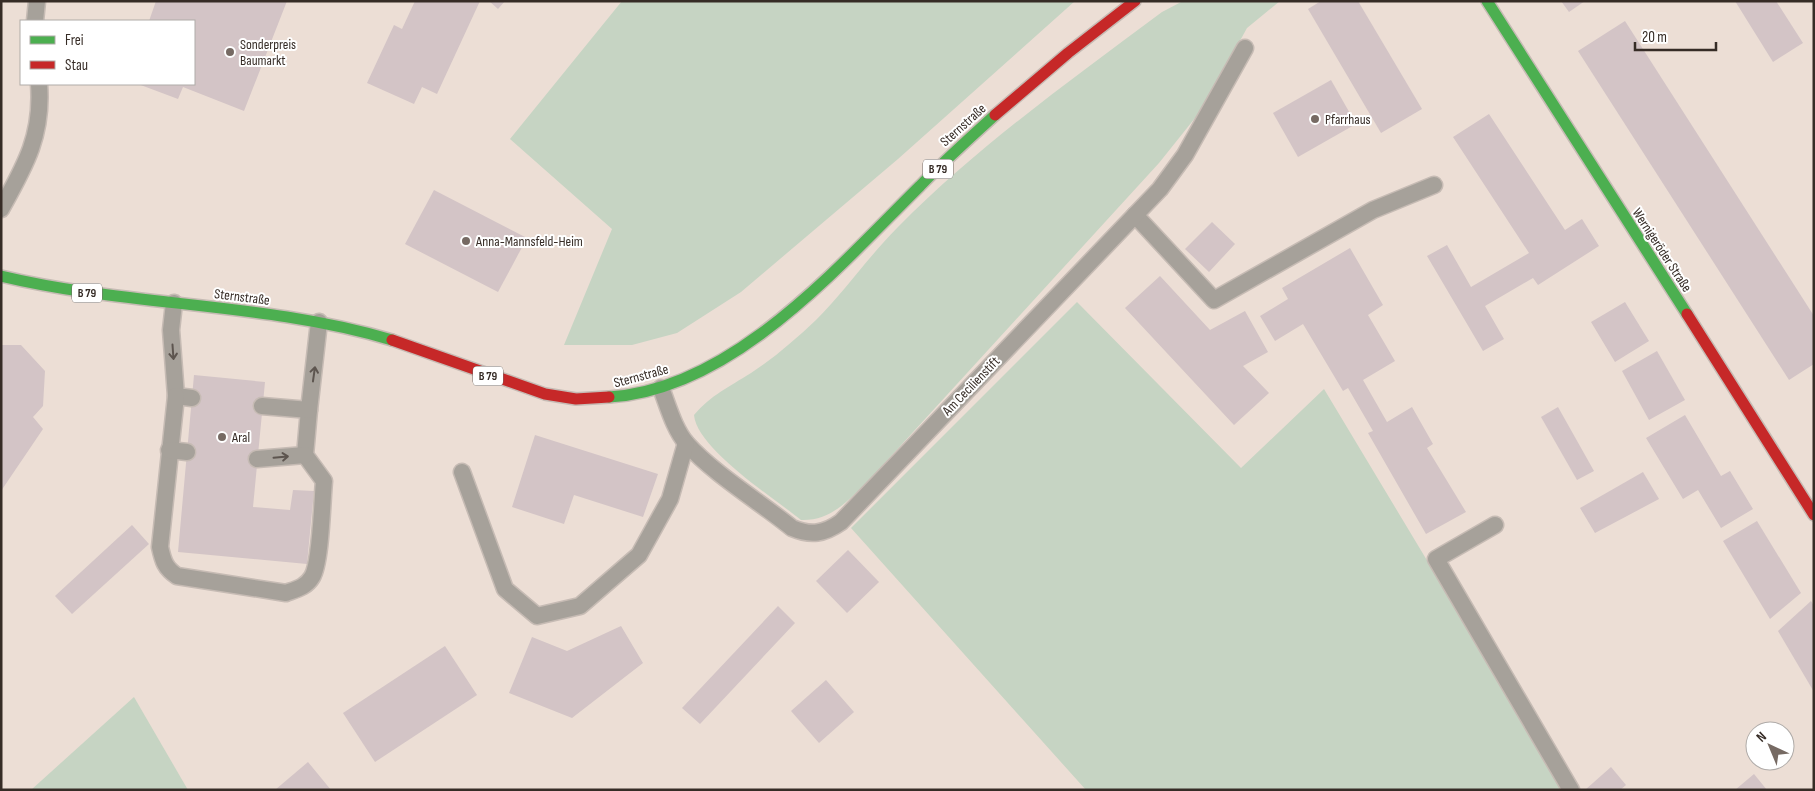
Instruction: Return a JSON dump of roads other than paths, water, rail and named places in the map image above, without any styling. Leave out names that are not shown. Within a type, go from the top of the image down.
[{"type":"main road","name":"Sternstraße","points":[[1,276],[64,290],[320,322],[382,335],[514,386],[546,396],[579,400],[615,399],[661,388],[733,354],[779,321],[960,148],[1061,59],[1135,1]]},
{"type":"main road","name":"Wernigeröder Straße","points":[[1488,1],[1611,199],[1728,377],[1814,515]]},
{"type":"lane","points":[[35,20],[37,1]]},
{"type":"lane","name":"Am Cecilienstift","points":[[661,388],[673,420],[686,443],[792,528],[804,533],[817,534],[829,531],[841,522],[1160,188],[1185,155],[1245,48]]},
{"type":"lane","points":[[1,209],[24,167],[38,132],[41,101],[39,85]]},
{"type":"lane","points":[[1134,215],[1214,300],[1373,210],[1434,185]]},
{"type":"lane","points":[[174,303],[171,330],[184,397],[169,450],[160,547],[162,560],[168,570],[178,576],[286,593],[303,587],[313,576],[317,562],[324,481],[305,455],[320,322]]},
{"type":"lane","points":[[262,406],[309,410]]},
{"type":"lane","points":[[462,472],[505,589],[537,616],[580,606],[639,555],[670,499],[686,443]]},
{"type":"lane","points":[[169,450],[187,452]]},
{"type":"lane","points":[[257,459],[305,455]]},
{"type":"lane","points":[[1495,524],[1436,559],[1572,790]]},
{"type":"place","name":"Sonderpreis Baumarkt","points":[[230,52]]},
{"type":"place","name":"Pfarrhaus","points":[[1315,119]]},
{"type":"place","name":"Anna-Mannsfeld-Heim","points":[[466,241]]},
{"type":"place","name":"Aral","points":[[222,437]]}]
